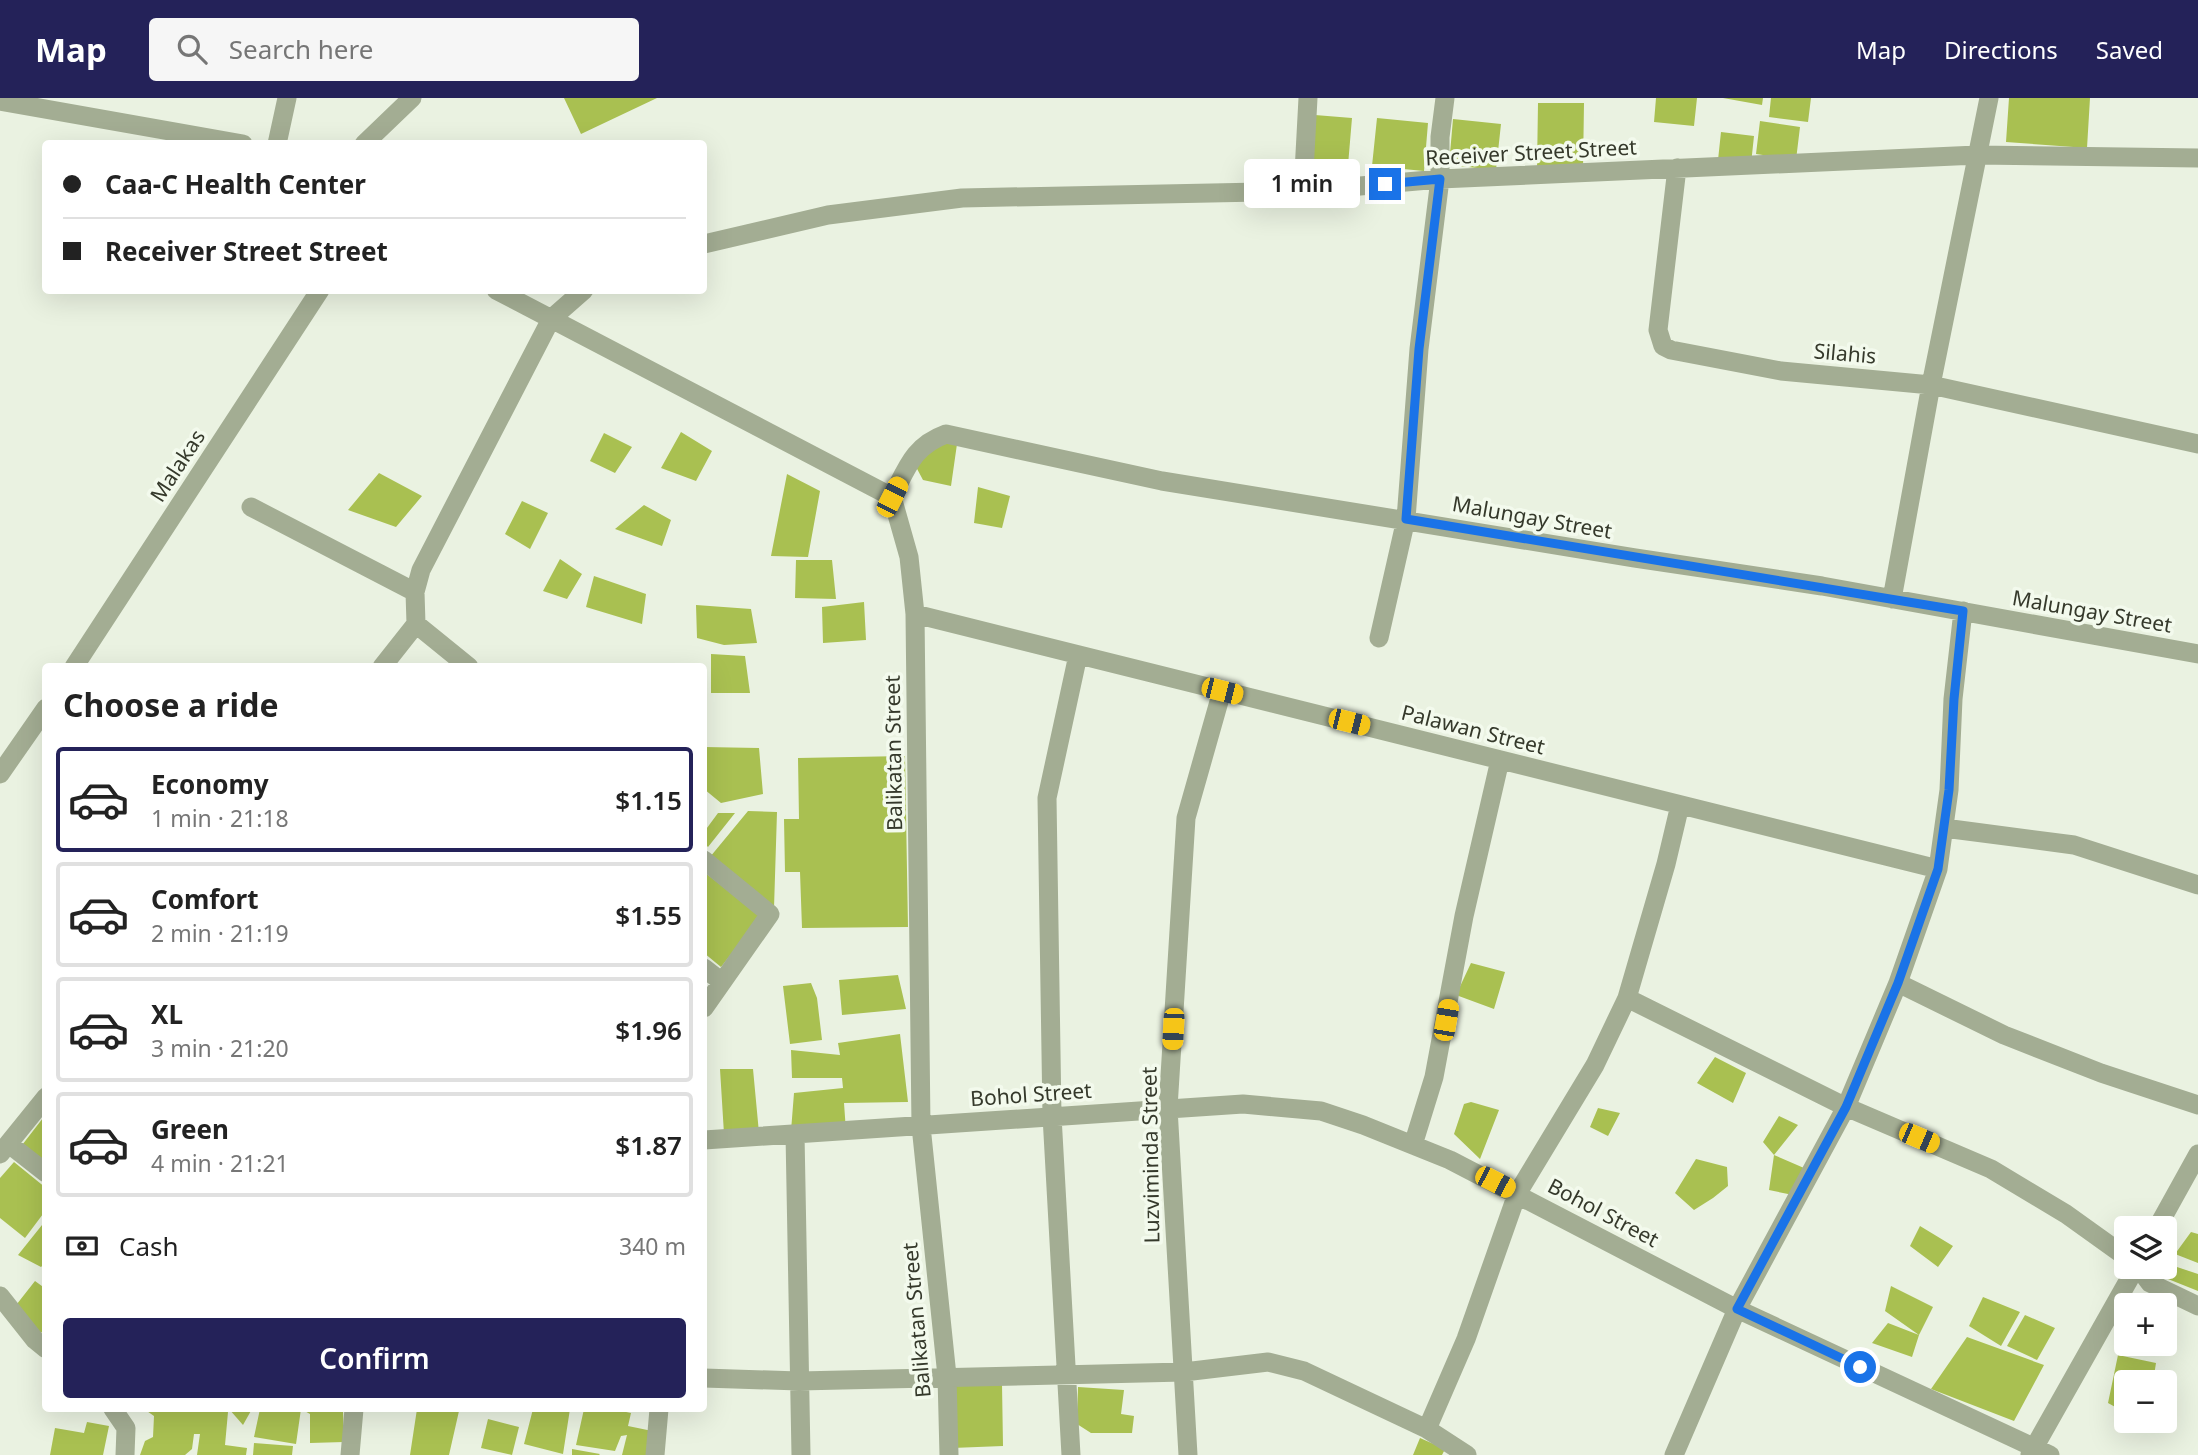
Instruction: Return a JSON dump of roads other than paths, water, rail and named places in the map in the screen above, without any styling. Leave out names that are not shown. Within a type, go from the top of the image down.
[{"type":"street","points":[[278,140],[287,98]]},
{"type":"street","points":[[368,140],[411,98]]},
{"type":"street","points":[[1303,191],[1308,98]]},
{"type":"street","points":[[1379,638],[1406,519],[1419,349],[1440,179],[1440,137],[1445,98]]},
{"type":"street","points":[[1892,598],[1931,384],[1989,98]]},
{"type":"street","points":[[0,101],[220,140]]},
{"type":"street","name":"Receiver Street Street","points":[[707,243],[828,215],[962,198],[1303,191],[1440,179],[1977,155],[2198,158]]},
{"type":"street","name":"Silahis","points":[[1677,168],[1658,330],[1664,346],[1671,350],[1781,371],[1931,384],[2198,444]]},
{"type":"street","name":"Malakas","points":[[77,663],[317,294]]},
{"type":"street","points":[[504,294],[892,497]]},
{"type":"street","points":[[385,663],[416,624],[415,592],[421,570],[551,319],[579,294]]},
{"type":"street","name":"Malungay Street","points":[[892,497],[909,463],[927,441],[946,433],[1162,481],[1892,598],[2103,639],[2198,654]]},
{"type":"street","name":"Balikatan Street","points":[[892,497],[909,557],[915,614],[921,1126],[947,1376],[949,1455]]},
{"type":"street","points":[[251,506],[415,592]]},
{"type":"street","points":[[1674,1455],[1737,1309],[1846,1107],[1898,983],[1938,869],[1963,611]]},
{"type":"street","name":"Palawan Street","points":[[915,614],[1938,869]]},
{"type":"street","points":[[416,624],[464,663]]},
{"type":"street","points":[[1071,1455],[1052,1116],[1047,798],[1078,655]]},
{"type":"street","name":"Luzviminda Street","points":[[1188,1455],[1168,1108],[1186,818],[1222,691]]},
{"type":"street","points":[[0,774],[42,714]]},
{"type":"street","points":[[1413,1145],[1434,1077],[1464,916],[1500,761]]},
{"type":"street","points":[[1427,1429],[1466,1339],[1517,1194],[1595,1065],[1627,998],[1654,908],[1680,805]]},
{"type":"street","points":[[1944,828],[2074,845],[2198,885]]},
{"type":"street","points":[[707,862],[770,914],[707,1004]]},
{"type":"street","points":[[707,970],[722,982]]},
{"type":"street","points":[[1898,983],[2004,1035],[2101,1073],[2198,1105]]},
{"type":"street","points":[[1627,998],[1846,1107],[1992,1169],[2066,1214],[2114,1248]]},
{"type":"street","points":[[42,1102],[4,1149],[42,1171]]},
{"type":"street","name":"Bohol Street","points":[[707,1140],[1243,1104],[1321,1111],[1450,1160],[1737,1309],[2038,1452]]},
{"type":"street","points":[[794,1134],[801,1455]]},
{"type":"street","points":[[2164,1216],[2198,1154]]},
{"type":"street","points":[[2038,1452],[2131,1279]]},
{"type":"street","points":[[2148,1279],[2198,1306]]},
{"type":"street","points":[[0,1296],[42,1346]]},
{"type":"street","points":[[707,1378],[799,1381],[1184,1372],[1268,1362],[1304,1371],[1427,1429],[1467,1455]]},
{"type":"street","points":[[115,1412],[126,1428],[125,1455]]},
{"type":"street","points":[[350,1455],[354,1412]]},
{"type":"street","points":[[655,1455],[659,1412]]}]
